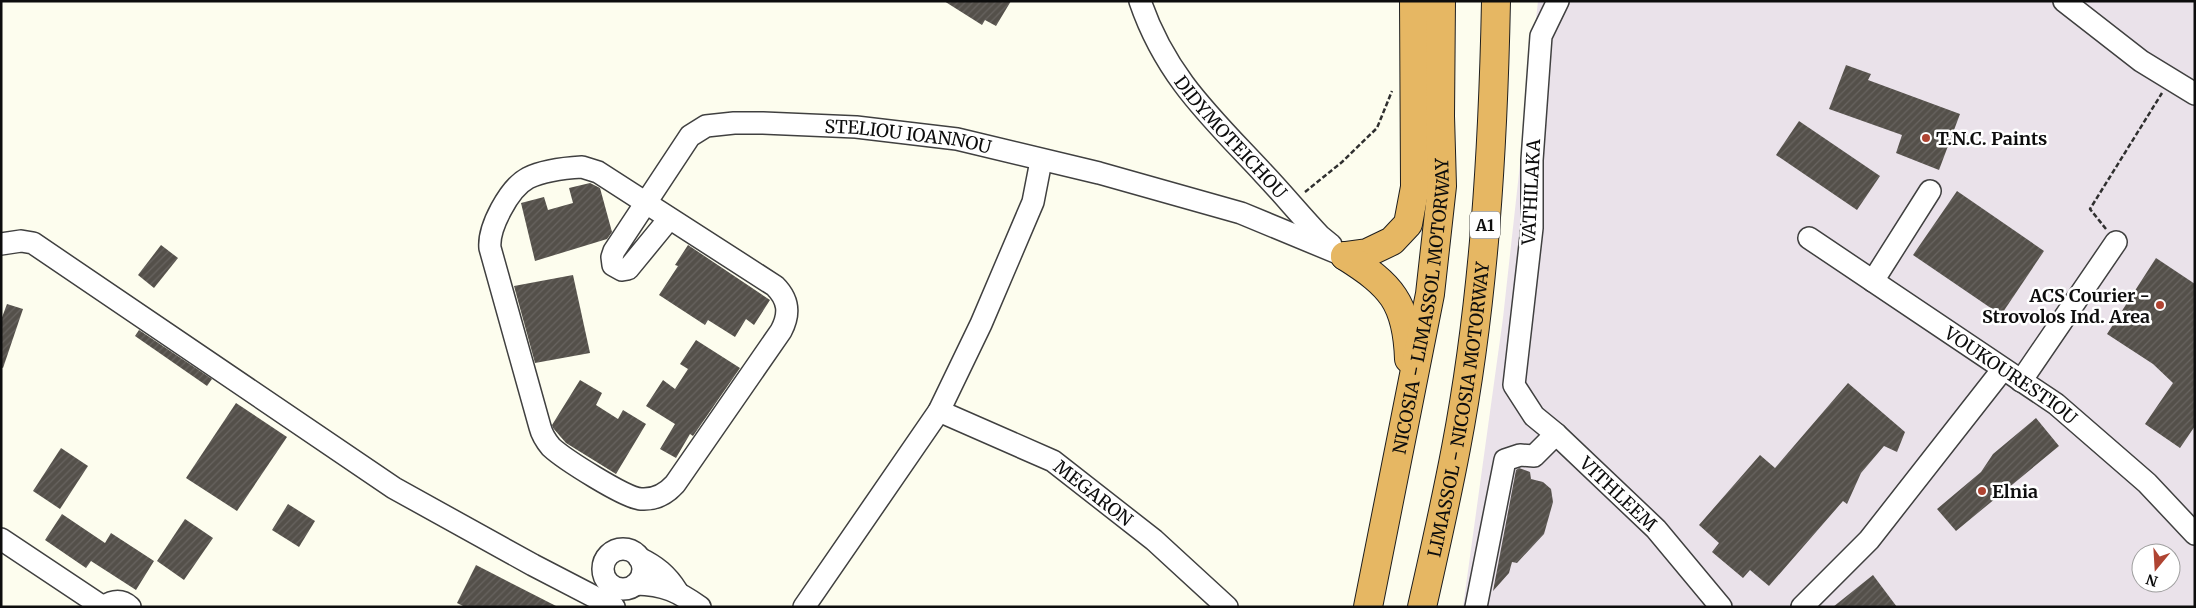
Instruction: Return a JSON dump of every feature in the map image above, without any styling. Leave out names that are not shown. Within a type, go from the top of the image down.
[{"type":"highway","points":[[1345,256],[1366,253],[1392,241],[1408,224],[1415,187],[1414,1]]},
{"type":"highway","name":"NICOSIA - LIMASSOL MOTORWAY","points":[[1368,607],[1430,294],[1442,186],[1440,116],[1441,1]]},
{"type":"highway","name":"LIMASSOL - NICOSIA MOTORWAY","points":[[1422,607],[1456,448],[1476,310],[1494,110],[1496,1]]},
{"type":"highway","points":[[1476,310],[1505,164],[1512,1]]},
{"type":"highway","points":[[1345,256],[1385,284],[1396,300],[1409,340],[1410,393]]},
{"type":"street","name":"DIDYMOTEICHOU","points":[[1140,1],[1149,28],[1181,83],[1223,132],[1320,236],[1345,256]]},
{"type":"street","name":"VATHILAKA","points":[[1514,385],[1532,228],[1532,160],[1541,36],[1558,1]]},
{"type":"street","points":[[2064,1],[2141,61],[2195,94]]},
{"type":"street","name":"STELIOU IOANNOU","points":[[670,219],[630,267],[622,270],[615,268],[612,261],[613,254],[690,136],[706,126],[718,124],[772,123],[907,132],[957,139],[1041,161],[1099,173],[1241,213],[1345,256]]},
{"type":"street","points":[[804,607],[939,411],[982,324],[1033,202],[1041,161]]},
{"type":"street","points":[[573,168],[588,168],[670,219],[774,286],[784,297],[788,309],[781,331],[675,484],[663,495],[640,499],[625,495],[557,451],[545,440],[490,241],[494,223],[515,190],[526,179],[573,168]]},
{"type":"street","points":[[1874,281],[1930,191]]},
{"type":"street","name":"VOUKOURESTIOU","points":[[1809,238],[2056,404],[2147,483],[2195,534]]},
{"type":"street","points":[[1,244],[21,241],[33,243],[394,488],[533,565],[609,597]]},
{"type":"street","points":[[2021,381],[2116,242]]},
{"type":"street","points":[[1802,607],[1875,533],[2003,369]]},
{"type":"street","name":"VITHLEEM","points":[[1514,385],[1534,416],[1556,434],[1656,528],[1721,607]]},
{"type":"street","name":"MEGARON","points":[[939,411],[1053,461],[1154,540],[1227,607]]},
{"type":"street","points":[[1476,607],[1505,460],[1520,455],[1534,456],[1556,434]]},
{"type":"street","points":[[1,539],[103,607],[115,601],[122,602],[130,607]]},
{"type":"street","points":[[609,597],[604,575],[604,562],[612,552],[624,549],[631,550],[639,558],[660,570],[670,579],[677,591]]},
{"type":"street","points":[[636,584],[643,566],[639,558]]},
{"type":"street","points":[[609,597],[624,588],[636,584],[650,584],[677,591],[700,607]]},
{"type":"path","points":[[2116,242],[2090,209],[2170,79]]},
{"type":"path","points":[[1291,204],[1342,162],[1377,128],[1395,84]]},
{"type":"shaded area","points":[[1538,1],[2195,1],[2195,607],[1463,607],[1503,318]]},
{"type":"building","points":[[944,1],[1011,1],[996,26],[985,20],[982,25]]},
{"type":"building","points":[[1846,65],[1871,74],[1868,80],[1960,114],[1939,170],[1896,153],[1902,135],[1829,109]]},
{"type":"building","points":[[1799,121],[1880,176],[1857,210],[1776,155]]},
{"type":"building","points":[[590,183],[600,188],[612,232],[607,239],[535,261],[521,203],[544,197],[548,210],[573,203],[569,188]]},
{"type":"building","points":[[1957,191],[2044,251],[2001,315],[1913,255]]},
{"type":"building","points":[[161,245],[178,258],[154,288],[138,275]]},
{"type":"building","points":[[688,245],[770,300],[754,325],[746,319],[735,337],[708,320],[705,325],[659,295],[678,266],[675,265]]},
{"type":"building","name":"ACS Courier - Strovolos Ind. Area","points":[[2156,258],[2195,284],[2195,426],[2180,448],[2145,424],[2173,383],[2153,364],[2107,334]]},
{"type":"building","points":[[573,275],[590,353],[535,363],[514,286]]},
{"type":"building","points":[[7,304],[23,309],[3,368],[1,367],[1,320]]},
{"type":"building","points":[[139,330],[212,379],[207,386],[135,336]]},
{"type":"building","points":[[696,340],[740,368],[693,436],[690,434],[676,458],[660,449],[675,424],[646,406],[663,380],[675,389],[688,369],[680,364]]},
{"type":"building","points":[[580,380],[602,393],[596,405],[618,419],[623,410],[646,424],[616,474],[566,443],[553,428],[552,425]]},
{"type":"building","points":[[1848,383],[1905,432],[1897,452],[1884,446],[1861,473],[1847,504],[1843,501],[1769,586],[1750,570],[1743,578],[1712,552],[1719,543],[1699,525],[1760,455],[1775,468]]},
{"type":"building","points":[[236,403],[287,437],[237,511],[186,478]]},
{"type":"building","name":"Elnia","points":[[2036,418],[2059,446],[1956,531],[1937,509],[1981,472],[1993,454]]},
{"type":"building","points":[[61,448],[88,466],[60,509],[33,491]]},
{"type":"building","points":[[1519,468],[1530,472],[1531,479],[1543,482],[1551,489],[1553,502],[1544,534],[1517,563],[1512,562],[1509,573],[1493,591],[1516,470]]},
{"type":"building","points":[[288,504],[315,521],[299,547],[272,530]]},
{"type":"building","points":[[62,514],[105,543],[111,533],[154,561],[136,590],[91,561],[86,568],[45,540]]},
{"type":"building","points":[[185,519],[213,538],[184,580],[157,561]]},
{"type":"building","points":[[476,565],[558,607],[465,607],[457,603]]},
{"type":"building","points":[[1873,575],[1897,607],[1833,607]]},
{"type":"place","name":"T.N.C. Paints","points":[[1926,138]]},
{"type":"place","name":"ACS Courier - Strovolos Ind. Area","points":[[2160,305]]},
{"type":"place","name":"Elnia","points":[[1982,491]]}]
